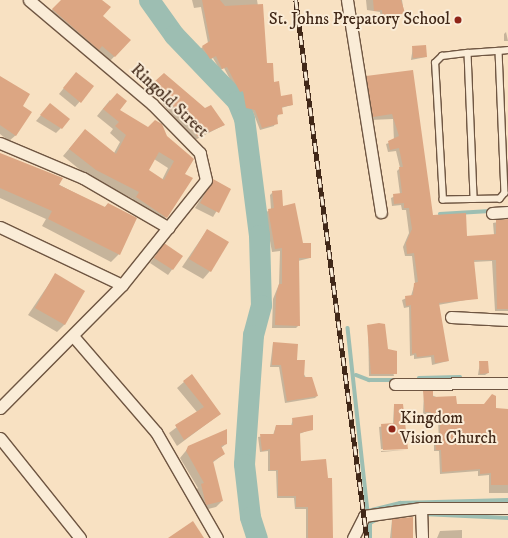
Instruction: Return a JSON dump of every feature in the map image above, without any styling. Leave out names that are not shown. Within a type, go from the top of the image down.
[{"type":"street","name":"Ringold Street","points":[[0,408],[74,336],[122,284],[169,228],[206,180],[200,153],[152,104],[29,0]]},
{"type":"street","points":[[347,0],[381,212]]},
{"type":"street","points":[[0,143],[83,178],[169,228]]},
{"type":"street","points":[[492,213],[508,212]]},
{"type":"street","points":[[0,227],[122,284]]},
{"type":"street","points":[[452,317],[508,320]]},
{"type":"street","points":[[74,336],[156,432],[217,538]]},
{"type":"street","points":[[395,384],[508,383]]},
{"type":"street","points":[[0,438],[80,538]]},
{"type":"street","points":[[353,538],[364,516],[421,508],[508,508]]},
{"type":"street","points":[[421,508],[422,538]]},
{"type":"lane","points":[[499,51],[505,193],[500,199],[447,201],[442,197],[435,63],[442,56],[508,50]]},
{"type":"lane","points":[[468,53],[474,199]]},
{"type":"building","points":[[61,0],[102,0],[111,7],[103,16],[131,40],[115,57],[102,46],[99,50],[52,9]]},
{"type":"building","points":[[202,0],[220,0],[225,6],[263,4],[267,63],[273,63],[274,82],[279,81],[281,96],[292,94],[293,105],[282,107],[283,114],[277,115],[278,124],[262,128],[255,110],[246,108],[243,91],[240,92],[227,67],[222,69],[216,56],[210,59],[202,46],[210,41]]},
{"type":"building","points":[[373,0],[401,0],[405,13],[383,19],[382,10],[374,11]]},
{"type":"building","points":[[426,45],[427,57],[413,58],[412,46]]},
{"type":"building","points":[[413,70],[433,215],[466,213],[467,236],[496,234],[496,220],[508,219],[508,309],[497,309],[496,260],[474,260],[478,299],[439,303],[449,361],[435,363],[434,355],[417,357],[416,353],[412,354],[411,305],[406,306],[405,296],[413,295],[414,283],[418,282],[414,253],[407,254],[406,243],[412,229],[409,208],[404,208],[404,203],[394,204],[393,194],[402,193],[399,167],[403,167],[399,148],[390,150],[388,141],[399,136],[392,114],[373,117],[366,76]]},
{"type":"building","points":[[76,72],[94,86],[81,103],[63,88]]},
{"type":"building","points":[[164,73],[205,108],[211,105],[225,125],[198,137],[154,82]]},
{"type":"building","points":[[0,76],[30,94],[23,106],[32,112],[16,136],[0,125]]},
{"type":"building","points":[[117,93],[127,101],[120,110],[148,127],[155,120],[162,124],[167,136],[194,159],[185,174],[193,178],[167,218],[136,197],[139,192],[96,170],[69,149],[85,129],[116,154],[126,135],[115,126],[119,122],[103,109]],"holes":[[[159,152],[174,161],[164,180],[149,170]]]},
{"type":"building","points":[[50,103],[70,119],[62,129],[40,115]]},
{"type":"building","points":[[0,153],[63,178],[59,185],[105,207],[108,203],[137,218],[120,255],[48,219],[52,211],[0,188]]},
{"type":"building","points":[[213,179],[231,189],[219,213],[200,203]]},
{"type":"building","points":[[282,190],[283,206],[295,203],[303,243],[311,243],[311,258],[299,258],[300,326],[275,325],[276,295],[279,284],[282,284],[282,248],[275,249],[268,209],[274,208],[272,191]]},
{"type":"building","points":[[207,229],[229,242],[211,272],[189,259]]},
{"type":"building","points":[[164,243],[183,256],[173,270],[154,258]]},
{"type":"building","points":[[55,273],[85,291],[65,325],[35,308]]},
{"type":"building","points":[[379,323],[385,324],[388,349],[397,351],[397,374],[371,374],[367,325]]},
{"type":"building","points":[[273,342],[298,344],[297,360],[305,360],[304,377],[312,377],[318,396],[287,401],[281,365],[272,365]]},
{"type":"building","points":[[479,361],[488,361],[489,373],[480,374]]},
{"type":"building","points":[[192,374],[221,414],[184,440],[175,425],[204,407],[183,381]]},
{"type":"building","points":[[423,391],[433,391],[433,397],[456,396],[457,404],[484,404],[492,394],[496,396],[496,408],[508,409],[508,485],[491,485],[491,473],[480,474],[480,469],[442,472],[441,450],[436,450],[435,440],[440,440],[440,418],[431,418],[431,412],[425,412]]},
{"type":"building","points":[[394,404],[403,404],[408,449],[383,450],[381,424],[394,423]]},
{"type":"building","points":[[313,415],[313,430],[300,433],[301,461],[326,459],[328,478],[332,478],[333,538],[308,538],[308,507],[296,507],[296,496],[278,496],[278,470],[270,470],[270,449],[262,451],[260,434],[274,434],[276,425],[293,425],[292,418]]},
{"type":"building","points":[[227,429],[227,444],[221,446],[225,454],[213,461],[223,501],[206,505],[201,484],[204,483],[186,451],[188,446]]},
{"type":"building","points":[[413,517],[413,538],[392,538],[392,519]]},
{"type":"building","points":[[193,521],[204,538],[168,538]]},
{"type":"waterway","points":[[149,0],[174,35],[237,101],[244,118],[259,235],[261,305],[253,335],[244,464],[250,517],[257,538]]},
{"type":"waterway","points":[[440,214],[490,211]]},
{"type":"waterway","points":[[348,328],[368,511],[400,503],[508,500]]},
{"type":"waterway","points":[[356,375],[369,380],[395,380]]},
{"type":"waterway","points":[[419,378],[460,377]]},
{"type":"waterway","points":[[423,514],[508,518]]},
{"type":"waterway","points":[[370,538],[370,523],[380,518]]},
{"type":"railway","points":[[296,0],[367,538]]},
{"type":"place","name":"St. Johns Prepatory School","points":[[458,20]]},
{"type":"place","name":"Kingdom Vision Church","points":[[392,429]]}]
